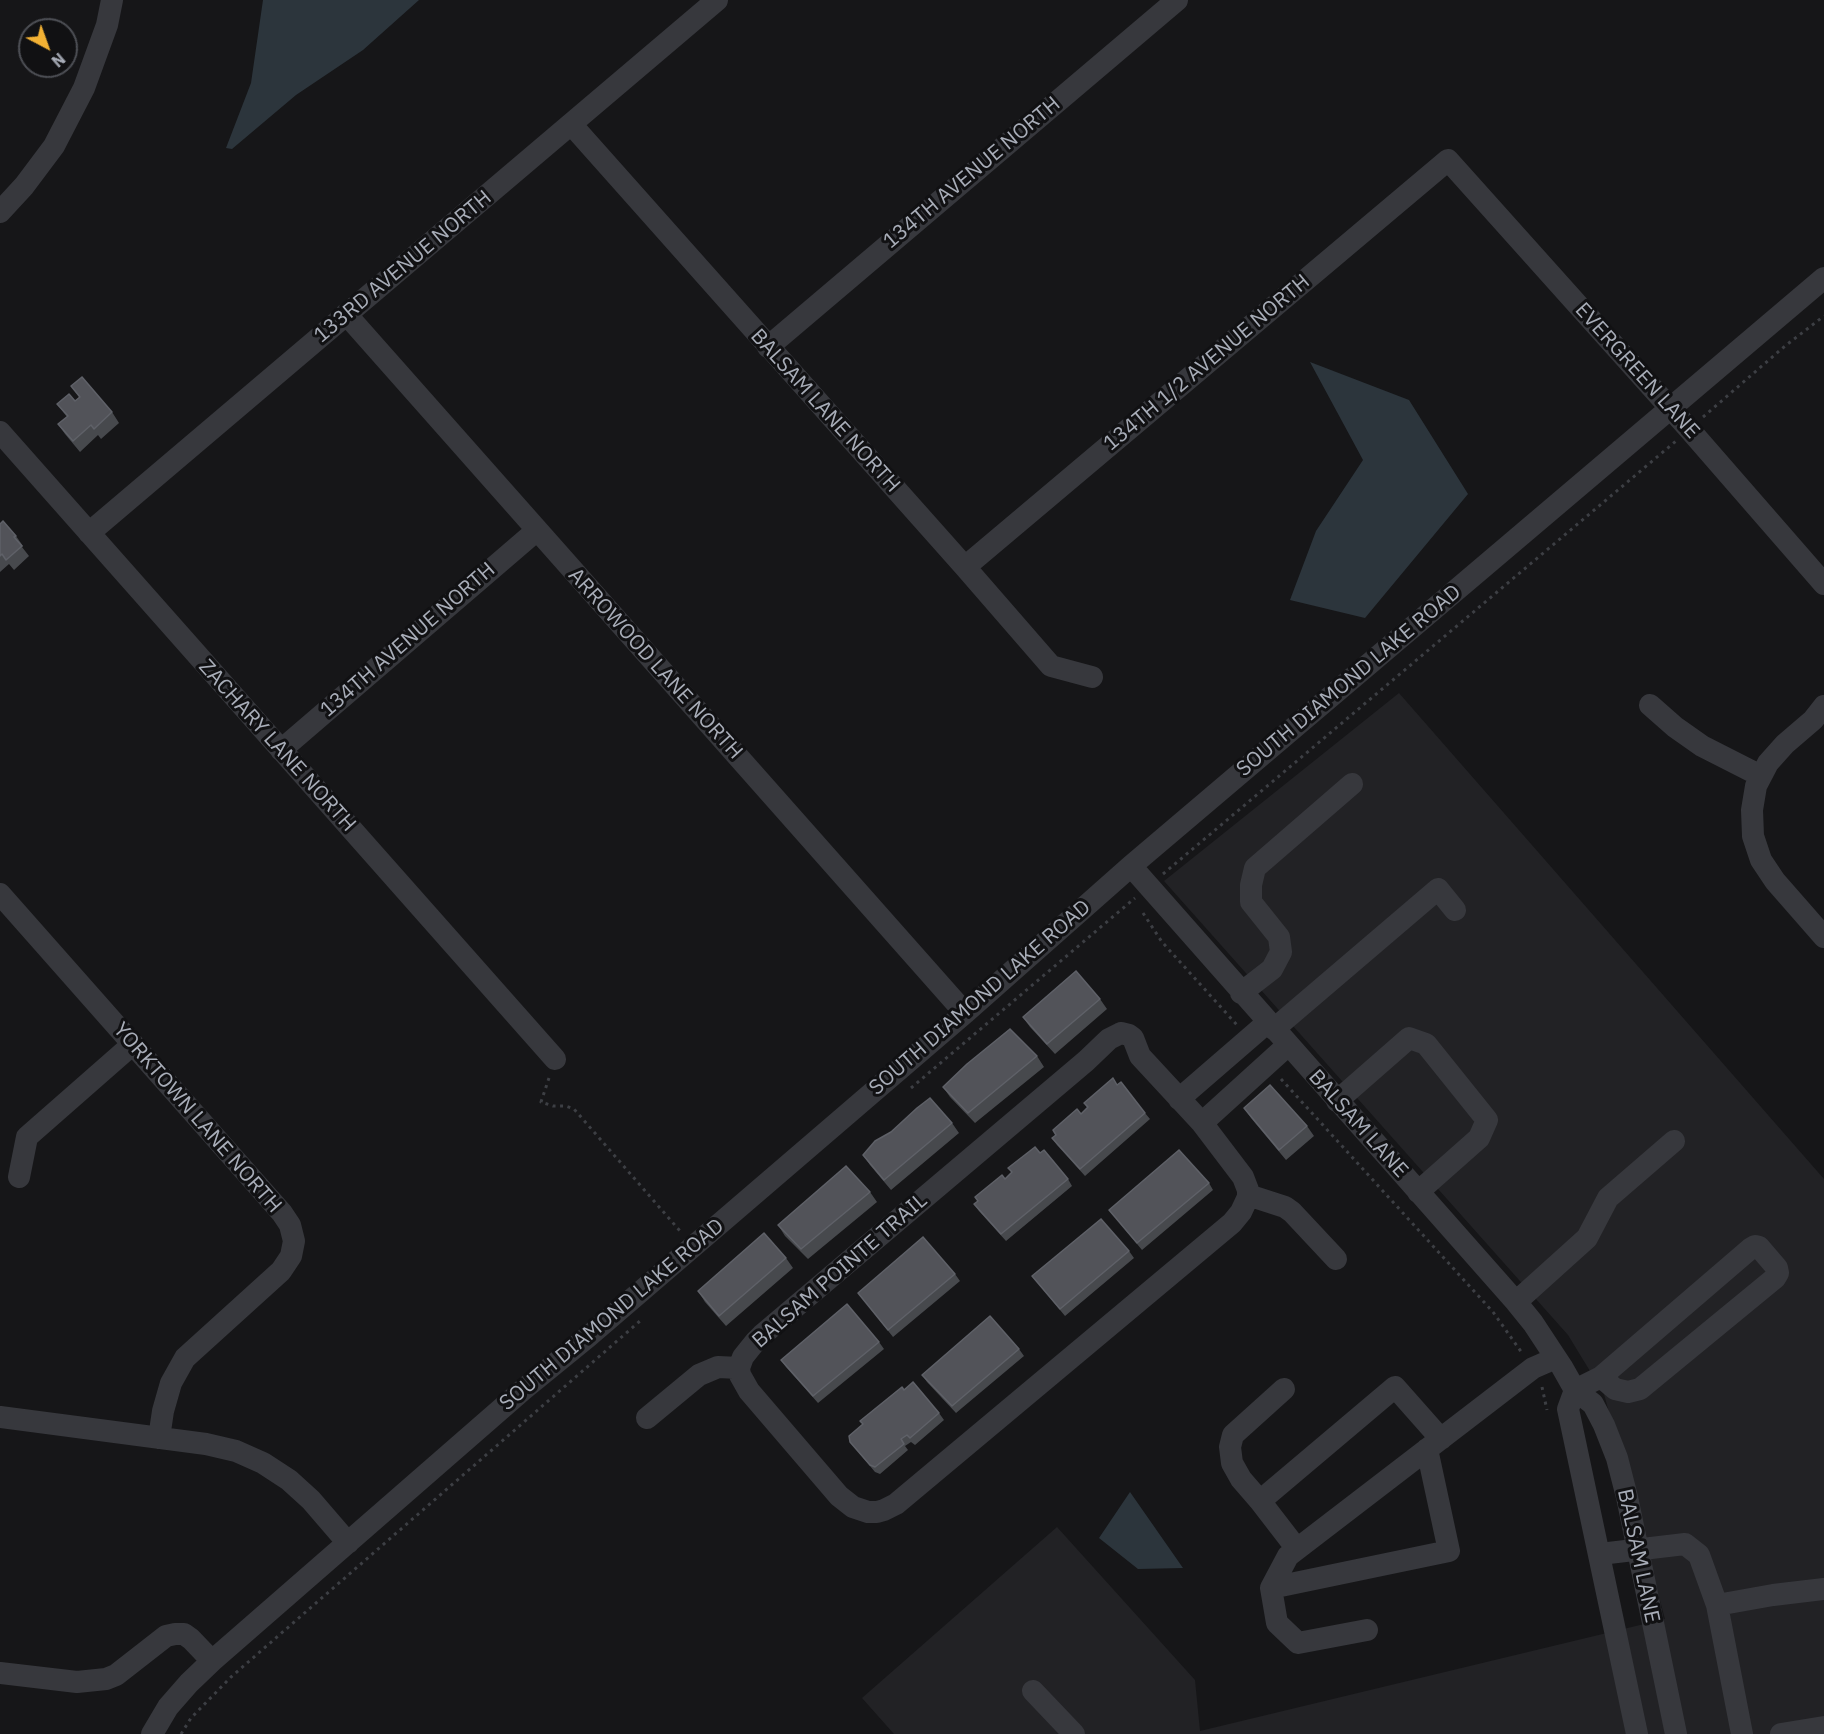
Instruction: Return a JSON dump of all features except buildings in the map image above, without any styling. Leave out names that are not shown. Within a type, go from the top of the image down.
[{"type":"street","points":[[0,212],[24,186],[54,146],[84,88],[107,25],[112,0]]},
{"type":"street","name":"133RD AVENUE NORTH","points":[[89,533],[717,0]]},
{"type":"street","name":"134TH AVENUE NORTH","points":[[768,347],[1177,0]]},
{"type":"street","name":"BALSAM LANE NORTH","points":[[572,124],[1051,666],[1092,677]]},
{"type":"street","name":"EVERGREEN LANE","points":[[1448,160],[1689,429],[1824,584]]},
{"type":"street","name":"134TH 1/2 AVENUE NORTH","points":[[965,567],[1448,160]]},
{"type":"street","name":"SOUTH DIAMOND LAKE ROAD","points":[[152,1734],[168,1707],[212,1661],[524,1389],[589,1336],[965,1013],[1131,866],[1824,278]]},
{"type":"street","name":"ARROWOOD LANE NORTH","points":[[346,314],[965,1013]]},
{"type":"street","name":"ZACHARY LANE NORTH","points":[[0,432],[555,1059]]},
{"type":"street","name":"134TH AVENUE NORTH","points":[[281,750],[536,531]]},
{"type":"street","points":[[1650,705],[1702,746],[1761,776]]},
{"type":"street","points":[[1824,706],[1813,720],[1785,744],[1768,763],[1756,786],[1752,810],[1752,836],[1761,860],[1775,881],[1824,937]]},
{"type":"street","points":[[1241,993],[1272,969],[1281,952],[1279,937],[1251,902],[1251,885],[1255,868],[1352,784]]},
{"type":"street","name":"BALSAM LANE","points":[[1131,866],[1140,897],[1241,993],[1276,1032],[1516,1302],[1533,1323],[1575,1390],[1593,1404],[1617,1458],[1676,1734]]},
{"type":"street","points":[[1179,1099],[1249,1038],[1276,1032],[1438,889],[1455,910]]},
{"type":"street","name":"YORKTOWN LANE NORTH","points":[[0,894],[282,1213],[290,1225],[294,1241],[291,1256],[281,1271],[184,1358],[171,1383],[163,1411],[159,1438]]},
{"type":"street","points":[[1202,1123],[1268,1064],[1276,1032]]},
{"type":"street","name":"BALSAM POINTE TRAIL","points":[[1125,1034],[1132,1038],[1140,1056],[1202,1123],[1244,1177],[1248,1195],[1241,1212],[1232,1223],[896,1504],[884,1510],[868,1512],[853,1507],[839,1496],[743,1382],[739,1368],[743,1358],[755,1342],[1113,1036],[1125,1034]]},
{"type":"street","points":[[1337,1101],[1409,1038],[1426,1044],[1487,1120],[1479,1138],[1418,1192]]},
{"type":"street","points":[[19,1177],[27,1137],[133,1044]]},
{"type":"street","points":[[1516,1302],[1587,1238],[1608,1198],[1674,1141]]},
{"type":"street","points":[[1248,1195],[1285,1207],[1292,1212],[1336,1259]]},
{"type":"street","points":[[1575,1390],[1601,1377],[1750,1249],[1755,1246],[1759,1247],[1777,1268],[1778,1273],[1775,1278],[1640,1389],[1628,1392],[1615,1389],[1601,1377]]},
{"type":"street","points":[[1368,1630],[1298,1643],[1277,1623],[1271,1588],[1288,1556],[1533,1368],[1556,1358]]},
{"type":"street","points":[[647,1418],[699,1375],[718,1367],[739,1368]]},
{"type":"street","points":[[1260,1501],[1395,1387],[1434,1444],[1449,1551],[1271,1588]]},
{"type":"street","points":[[1284,1389],[1233,1435],[1230,1447],[1232,1463],[1241,1479],[1297,1549]]},
{"type":"street","name":"BALSAM LANE","points":[[1575,1390],[1568,1409],[1637,1734]]},
{"type":"street","points":[[0,1417],[206,1444],[236,1451],[263,1463],[289,1480],[348,1543]]},
{"type":"street","points":[[1600,1554],[1685,1544],[1699,1555],[1717,1605],[1742,1734]]},
{"type":"street","points":[[1717,1605],[1824,1589]]},
{"type":"street","points":[[0,1674],[77,1682],[106,1679],[116,1675],[166,1636],[175,1634],[184,1634],[191,1639],[212,1661]]},
{"type":"street","points":[[1034,1691],[1074,1734]]},
{"type":"street","points":[[1781,1734],[1824,1727]]},
{"type":"path","points":[[908,1091],[1140,897],[1785,346],[1824,316]]},
{"type":"path","points":[[1142,910],[1162,942],[1249,1038]]},
{"type":"path","points":[[555,1059],[541,1102],[574,1109],[693,1246]]},
{"type":"path","points":[[1268,1064],[1493,1312],[1533,1368],[1548,1412]]},
{"type":"path","points":[[181,1734],[191,1718],[231,1677],[645,1317]]},
{"type":"shaded area","points":[[263,0],[419,0],[363,50],[296,95],[232,149],[226,148],[251,83]]},
{"type":"shaded area","points":[[1310,362],[1409,400],[1468,494],[1365,618],[1290,600],[1316,531],[1363,460]]},
{"type":"shaded area","points":[[1399,693],[1824,1179],[1824,1734],[894,1734],[862,1698],[1057,1527],[1195,1680],[1200,1731],[1665,1619],[1604,1394],[1568,1335],[1164,881]]},
{"type":"shaded area","points":[[1130,1492],[1183,1568],[1138,1569],[1099,1538]]}]
